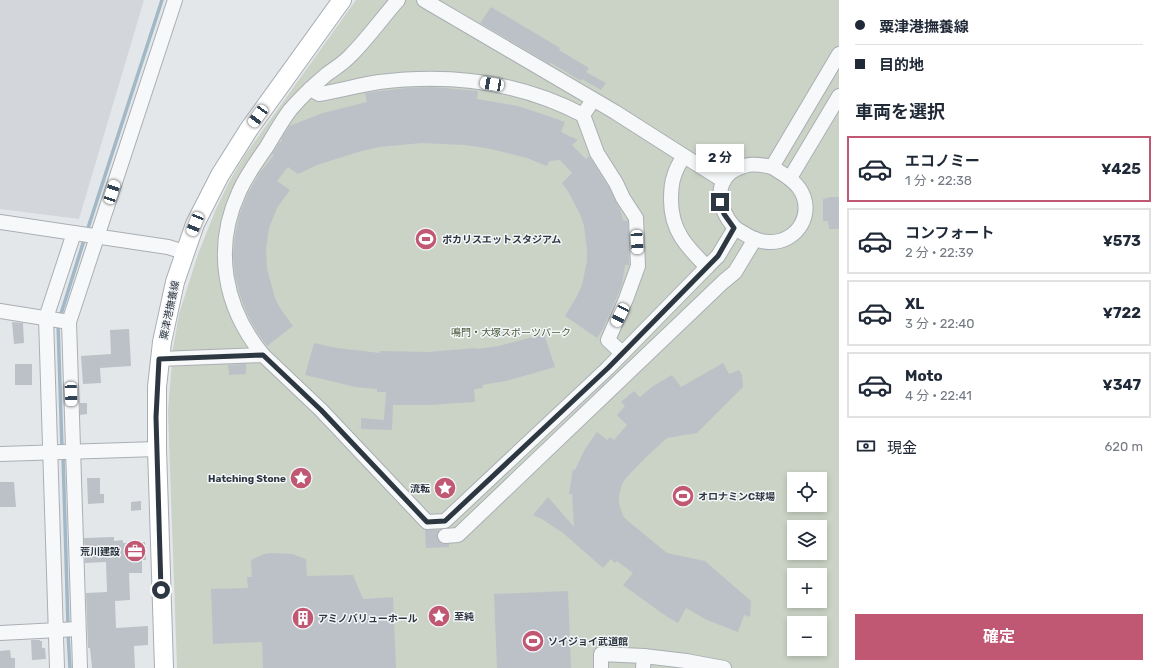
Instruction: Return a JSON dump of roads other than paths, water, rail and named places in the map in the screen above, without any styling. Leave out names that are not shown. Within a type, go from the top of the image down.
[{"type":"main road","name":"粟津港撫養線","points":[[164,668],[156,417],[159,359],[168,306],[184,252],[195,224],[220,175],[249,129],[342,0]]},
{"type":"street","points":[[80,668],[77,630],[67,322],[174,0]]},
{"type":"street","points":[[398,0],[350,56],[310,89],[290,110],[246,178],[233,204],[226,232],[225,261],[226,276],[233,304],[245,331],[263,355],[321,410],[427,522],[445,521],[622,353],[718,256],[734,228]]},
{"type":"street","points":[[424,0],[593,100],[724,181]]},
{"type":"street","points":[[772,167],[839,54]]},
{"type":"street","points":[[310,89],[319,94],[377,83],[418,78],[484,82],[521,90],[561,103],[583,115],[597,152],[636,218],[638,266],[626,299],[608,340],[622,353]]},
{"type":"street","points":[[790,178],[839,96]]},
{"type":"street","points":[[583,115],[593,100]]},
{"type":"street","points":[[684,156],[674,175],[671,187],[671,211],[679,234],[685,244],[707,267]]},
{"type":"street","points":[[755,164],[772,167],[790,178],[799,188],[805,206],[804,218],[794,233],[779,241],[768,242],[755,239],[734,228],[724,214],[720,202],[720,192],[724,181],[736,169],[745,165],[755,164]]},
{"type":"street","points":[[0,222],[168,247],[184,252]]},
{"type":"street","points":[[57,668],[48,318],[75,233]]},
{"type":"street","points":[[445,536],[458,535],[735,272],[755,239]]},
{"type":"street","points":[[0,311],[67,322]]},
{"type":"street","points":[[159,359],[263,355]]},
{"type":"street","points":[[0,454],[157,449]]},
{"type":"street","points":[[0,633],[77,630]]},
{"type":"street","points":[[601,668],[601,654],[643,662],[686,661],[724,668]]},
{"type":"waterway","points":[[87,231],[162,0]]},
{"type":"waterway","points":[[60,317],[85,237]]},
{"type":"waterway","points":[[58,323],[62,449]]},
{"type":"waterway","points":[[63,455],[68,626]]},
{"type":"waterway","points":[[68,633],[70,668]]},
{"type":"place","name":"ポカリスエットスタジアム","points":[[426,239]]},
{"type":"place","name":"Hatching Stone","points":[[301,478]]},
{"type":"place","name":"流転","points":[[445,488]]},
{"type":"place","name":"オロナミンC球場","points":[[683,496]]},
{"type":"place","name":"荒川建設","points":[[135,551]]},
{"type":"place","name":"至純","points":[[439,616]]},
{"type":"place","name":"アミノバリューホール","points":[[303,618]]},
{"type":"place","name":"ソイジョイ武道館","points":[[533,641]]},
{"type":"park label","name":"鳴門・大塚スポーツパーク","points":[[511,332]]}]
